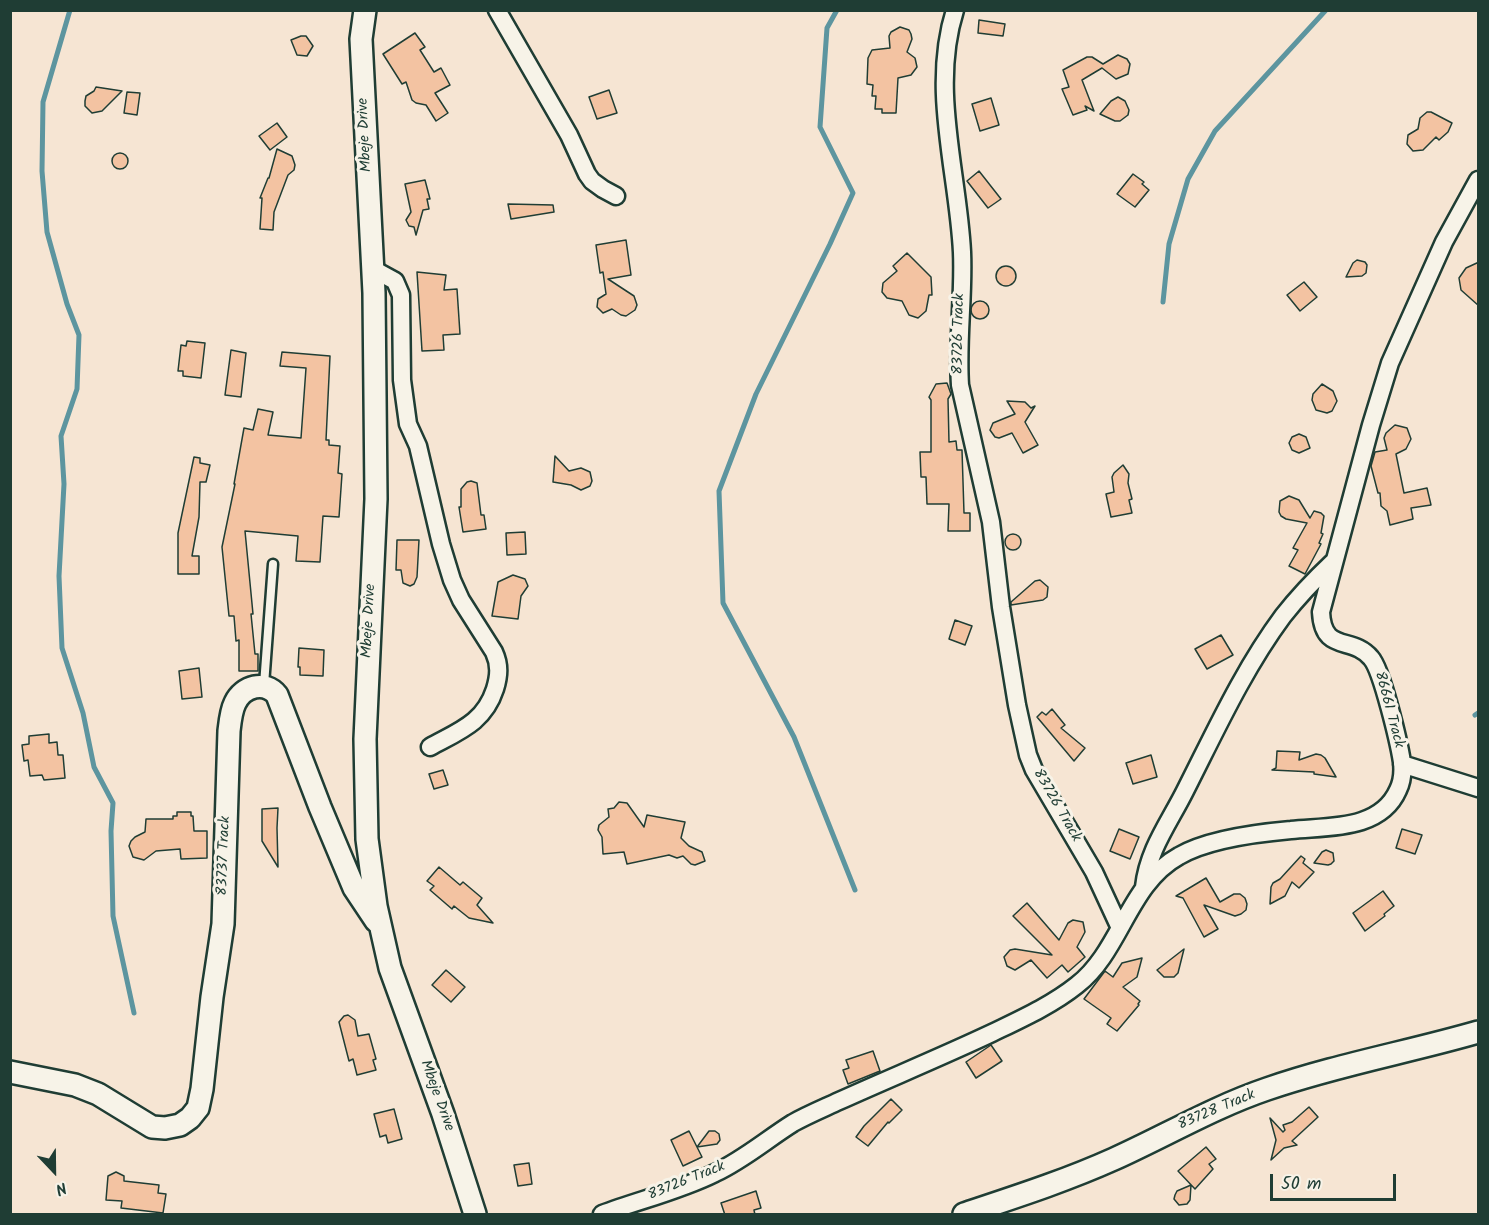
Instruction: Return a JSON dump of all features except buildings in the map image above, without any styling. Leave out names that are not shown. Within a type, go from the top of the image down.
[{"type":"street","name":"Mbeje Drive","points":[[365,10],[362,39],[373,269],[376,499],[365,739],[368,848],[380,926],[390,968],[443,1114],[475,1215]]},
{"type":"street","points":[[497,10],[569,135],[587,174],[592,181],[616,196]]},
{"type":"street","name":"83726 Track","points":[[602,1215],[715,1174],[794,1122],[948,1054],[1054,1001],[1079,984],[1102,959],[1119,926],[1094,872],[1034,770],[1017,705],[1001,607],[991,522],[960,385],[958,364],[962,254],[945,90],[947,41],[955,10]]},
{"type":"street","name":"86661 Track","points":[[1119,926],[1151,877],[1164,865],[1183,854],[1210,844],[1291,830],[1334,827],[1360,822],[1378,814],[1390,803],[1399,789],[1402,764],[1392,720],[1374,661],[1366,652],[1332,639],[1321,624],[1321,612],[1390,363],[1444,242],[1479,180]]},
{"type":"street","points":[[373,269],[395,281],[401,295],[402,380],[408,424],[418,446],[438,533],[452,580],[461,600],[498,662],[498,681],[486,710],[461,730],[430,747]]},
{"type":"street","points":[[1143,890],[1146,870],[1158,838],[1179,803],[1246,672],[1283,616],[1333,562]]},
{"type":"street","points":[[264,685],[277,695],[354,888],[380,926]]},
{"type":"street","name":"83737 Track","points":[[14,1075],[75,1084],[98,1094],[152,1127],[165,1128],[180,1125],[198,1108],[223,924],[229,731],[232,711],[242,694],[264,685]]},
{"type":"street","points":[[1402,764],[1479,788]]},
{"type":"street","name":"83728 Track","points":[[964,1215],[1067,1180],[1224,1106],[1267,1089],[1479,1032]]},
{"type":"lane","points":[[264,685],[273,564]]},
{"type":"waterway","points":[[70,10],[43,102],[42,171],[47,232],[67,304],[79,335],[77,389],[61,436],[64,484],[59,576],[62,648],[83,713],[94,767],[113,803],[111,831],[113,916],[134,1013]]},
{"type":"waterway","points":[[837,10],[827,28],[820,127],[853,193],[756,394],[719,491],[723,603],[794,737],[855,890]]},
{"type":"waterway","points":[[1163,302],[1169,244],[1188,179],[1215,131],[1326,10]]}]
